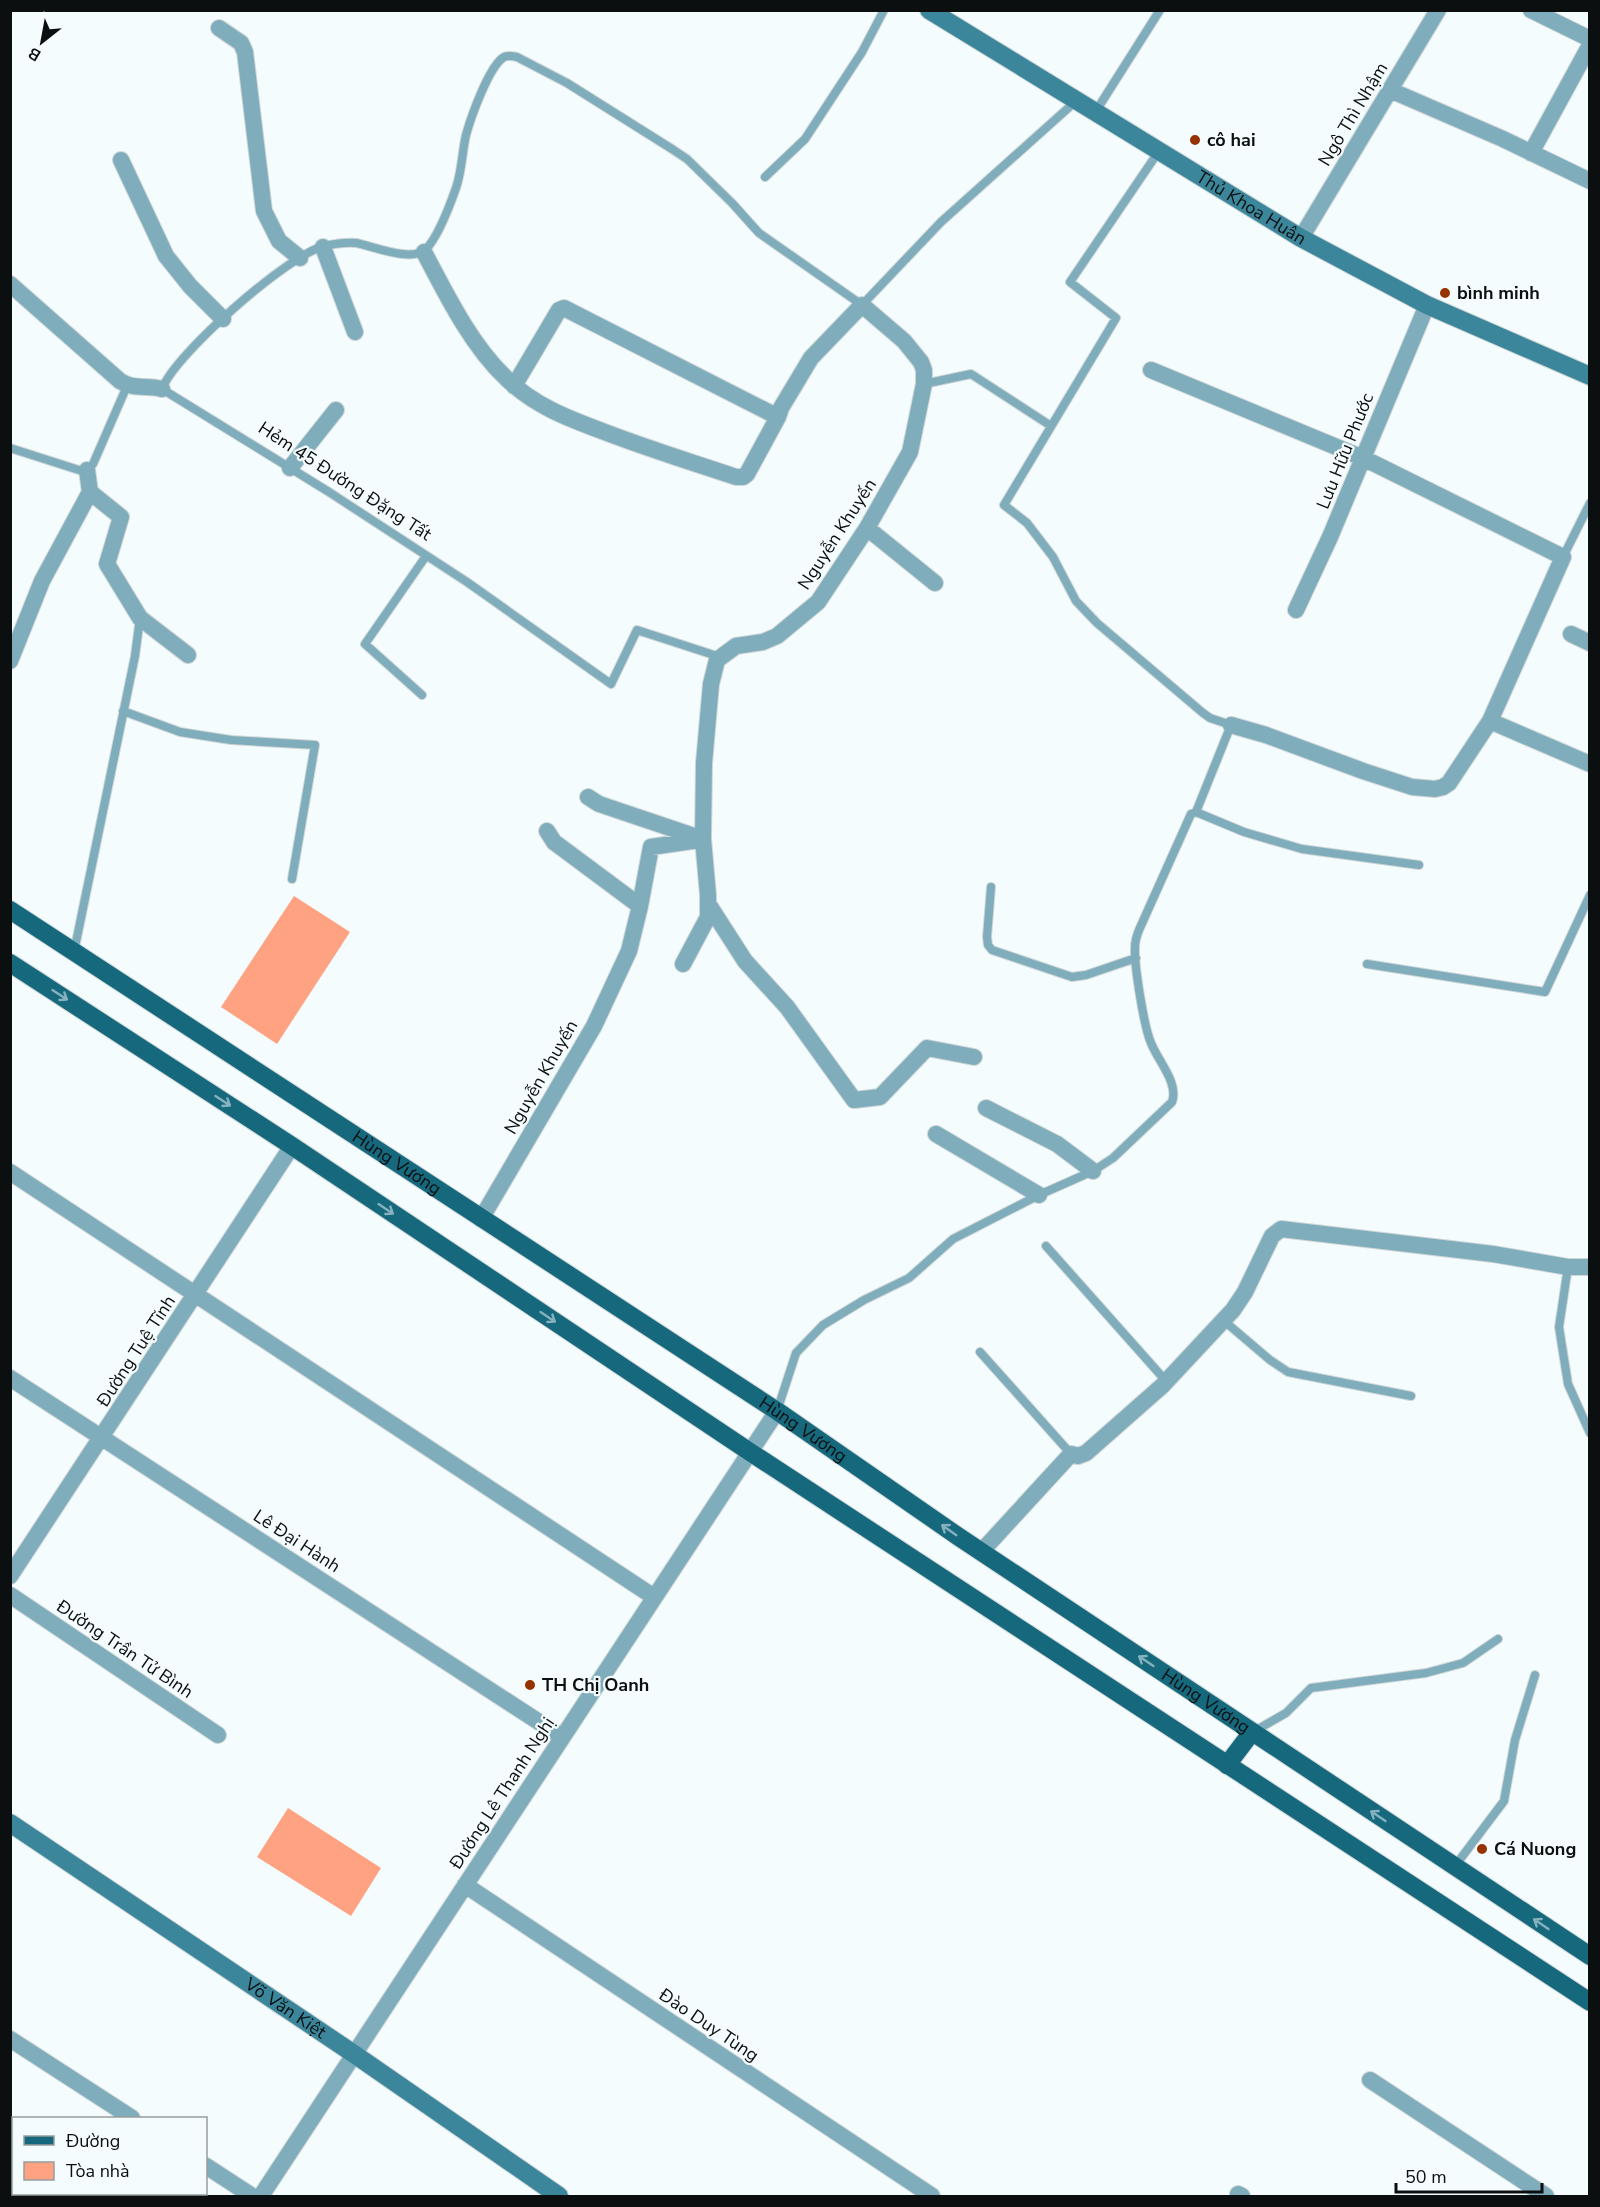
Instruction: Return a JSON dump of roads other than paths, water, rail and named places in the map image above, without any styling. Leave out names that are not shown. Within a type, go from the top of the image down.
[{"type":"main road","name":"Thủ Khoa Huân","points":[[938,13],[1301,238],[1427,305],[1590,376]]},
{"type":"main road","name":"Hùng Vương","points":[[10,910],[777,1411],[981,1552],[1590,1956]]},
{"type":"main road","points":[[10,963],[292,1146],[750,1452],[1227,1766],[1590,2002]]},
{"type":"main road","points":[[1227,1766],[1252,1732]]},
{"type":"main road","name":"Võ Văn Kiệt","points":[[10,1823],[354,2054],[559,2196]]},
{"type":"street","name":"Ngô Thì Nhậm","points":[[1301,238],[1438,10]]},
{"type":"street","points":[[1531,10],[1590,39]]},
{"type":"street","points":[[219,28],[241,44],[245,52],[264,211],[279,241],[300,258]]},
{"type":"street","points":[[1531,153],[1590,45]]},
{"type":"street","points":[[1390,90],[1590,181]]},
{"type":"street","points":[[121,160],[166,256],[190,286],[223,319]]},
{"type":"street","points":[[322,246],[355,332]]},
{"type":"street","points":[[424,252],[481,351],[514,386],[535,402],[625,440],[736,477],[747,474],[781,408],[811,358],[862,305]]},
{"type":"street","points":[[10,284],[127,386]]},
{"type":"street","name":"Nguyễn Khuyến","points":[[720,657],[736,646],[763,642],[777,636],[818,603],[867,528],[910,452],[924,384],[924,370],[914,351],[862,305]]},
{"type":"street","name":"Lưu Hữu Phước","points":[[1296,610],[1330,537],[1427,305]]},
{"type":"street","points":[[514,386],[559,310],[564,308],[778,417]]},
{"type":"street","points":[[1151,370],[1363,458],[1563,558],[1490,721],[1455,776],[1443,788],[1412,787],[1232,725]]},
{"type":"street","name":"Hẻm 45 Đường Đặng Tất","points":[[127,386],[162,389]]},
{"type":"street","points":[[290,468],[336,410]]},
{"type":"street","points":[[10,661],[42,581],[90,492],[87,470]]},
{"type":"street","points":[[90,492],[121,518],[107,564],[140,618],[188,655]]},
{"type":"street","points":[[867,528],[935,583]]},
{"type":"street","points":[[1571,634],[1590,644]]},
{"type":"street","points":[[683,964],[708,917],[703,839],[704,763],[711,684],[720,657]]},
{"type":"street","points":[[1490,721],[1590,764]]},
{"type":"street","points":[[588,797],[599,804],[703,839]]},
{"type":"street","points":[[547,831],[554,842],[640,906]]},
{"type":"street","name":"Nguyễn Khuyến","points":[[481,1219],[594,1026],[628,951],[640,906],[651,847],[703,839]]},
{"type":"street","points":[[709,905],[745,961],[786,1006],[854,1100],[880,1097],[927,1048],[974,1058]]},
{"type":"street","points":[[986,1108],[1057,1144],[1093,1171]]},
{"type":"street","points":[[936,1134],[1039,1195]]},
{"type":"street","name":"Đường Tuệ Tĩnh","points":[[10,1576],[292,1146]]},
{"type":"street","points":[[10,1173],[654,1597]]},
{"type":"street","points":[[981,1552],[1071,1454],[1078,1456],[1086,1453],[1166,1381],[1223,1320],[1241,1299],[1272,1236],[1281,1229],[1493,1254],[1568,1267],[1590,1267]]},
{"type":"street","name":"Lê Đại Hành","points":[[10,1378],[562,1737]]},
{"type":"street","name":"Đường Lê Thanh Nghị","points":[[261,2196],[777,1411]]},
{"type":"street","name":"Đường Trần Tử Bình","points":[[10,1596],[218,1735]]},
{"type":"street","name":"Đào Duy Tùng","points":[[465,1885],[932,2196]]},
{"type":"street","points":[[10,2039],[130,2117]]},
{"type":"street","points":[[1370,2080],[1546,2196]]},
{"type":"street","points":[[207,2167],[252,2196]]},
{"type":"lane","points":[[765,177],[805,139],[862,52],[884,10]]},
{"type":"lane","points":[[1096,111],[1160,10]]},
{"type":"lane","points":[[162,389],[165,380],[177,364],[249,295],[300,258],[322,246],[345,243],[415,255],[424,252],[433,242],[456,188],[466,135],[487,80],[503,57],[510,55],[517,57],[567,83],[680,154],[732,203],[759,233],[862,305],[941,222],[1077,100]]},
{"type":"lane","points":[[1159,151],[1070,282],[1116,318],[1004,505],[1027,523],[1053,557],[1076,601],[1097,623],[1203,713],[1210,718],[1232,725],[1196,813]]},
{"type":"lane","points":[[924,384],[971,374],[1051,426]]},
{"type":"lane","points":[[10,448],[82,471],[87,470],[93,464],[127,386]]},
{"type":"lane","name":"Hẻm 45 Đường Đặng Tất","points":[[162,389],[467,582],[611,684],[637,630],[720,657]]},
{"type":"lane","points":[[1563,558],[1590,503]]},
{"type":"lane","points":[[422,694],[365,644],[426,556]]},
{"type":"lane","points":[[74,952],[135,656],[140,618]]},
{"type":"lane","points":[[123,711],[180,732],[231,740],[315,745],[292,879]]},
{"type":"lane","points":[[777,1411],[796,1353],[823,1325],[864,1300],[909,1278],[953,1239],[1039,1195],[1093,1171],[1113,1158],[1172,1102],[1174,1094],[1171,1083],[1150,1041],[1134,949],[1139,930],[1191,814],[1196,813],[1244,832],[1302,849],[1419,865]]},
{"type":"lane","points":[[991,887],[987,937],[988,945],[992,950],[1072,977],[1086,975],[1136,958]]},
{"type":"lane","points":[[1367,964],[1545,992],[1590,895]]},
{"type":"lane","points":[[1046,1246],[1166,1381]]},
{"type":"lane","points":[[1568,1267],[1559,1327],[1568,1384],[1590,1433]]},
{"type":"lane","points":[[1223,1320],[1270,1360],[1288,1372],[1411,1396]]},
{"type":"lane","points":[[980,1352],[1071,1454]]},
{"type":"lane","points":[[1252,1732],[1286,1713],[1311,1688],[1426,1673],[1463,1663],[1498,1639]]},
{"type":"lane","points":[[1454,1866],[1504,1801],[1515,1740],[1535,1675]]},
{"type":"place","name":"cô hai","points":[[1195,140]]},
{"type":"place","name":"bình minh","points":[[1445,293]]},
{"type":"place","name":"TH Chị Oanh","points":[[530,1685]]},
{"type":"place","name":"Cá Nuong","points":[[1482,1849]]}]
